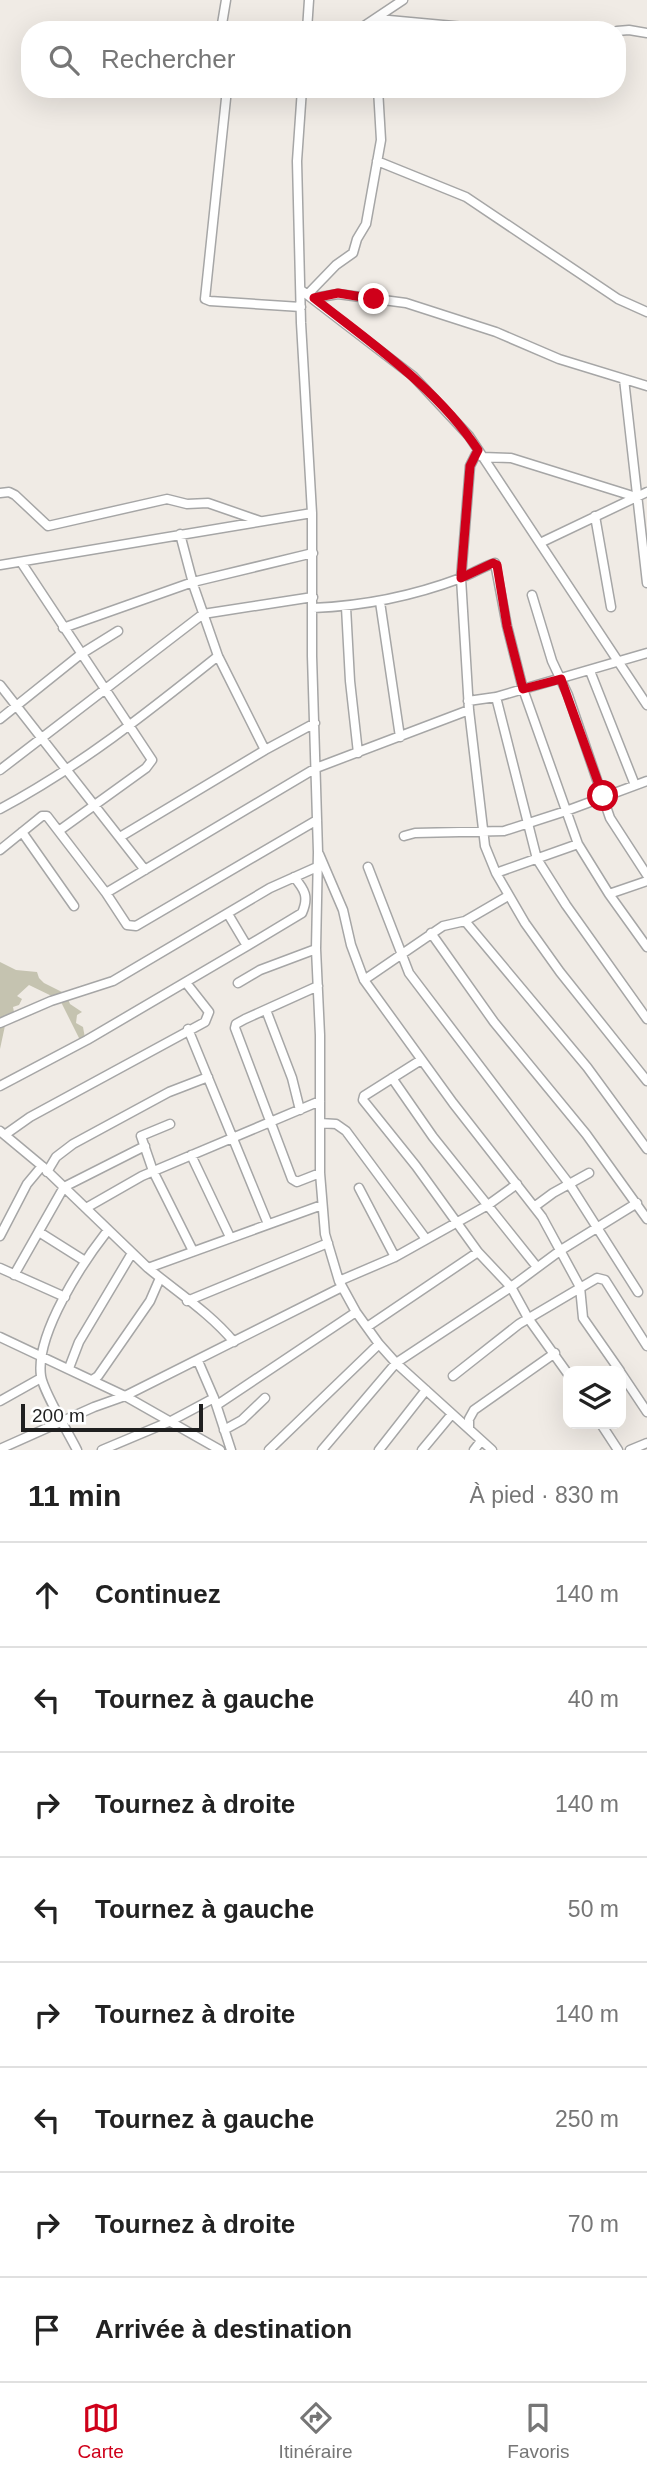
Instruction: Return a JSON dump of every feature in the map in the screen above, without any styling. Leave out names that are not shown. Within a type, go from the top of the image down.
[{"type":"street","points":[[222,21],[226,0]]},
{"type":"street","points":[[308,21],[309,0]]},
{"type":"street","points":[[375,21],[403,0]]},
{"type":"street","points":[[378,19],[400,21]]},
{"type":"street","points":[[626,32],[647,33]]},
{"type":"street","points":[[226,98],[205,299],[301,307]]},
{"type":"street","points":[[301,98],[297,161],[308,294],[413,376],[469,436],[647,705]]},
{"type":"street","points":[[379,98],[381,120],[377,161],[366,224],[353,253],[336,265],[308,294],[301,307],[313,553],[312,656],[318,852],[316,949],[322,1205],[328,1243],[340,1284],[356,1312],[396,1363],[492,1450]]},
{"type":"street","points":[[377,161],[466,197],[618,299],[647,312]]},
{"type":"street","points":[[308,294],[338,293],[406,303],[496,332],[559,359],[647,386]]},
{"type":"street","points":[[624,379],[647,583]]},
{"type":"street","points":[[480,453],[511,458],[636,497]]},
{"type":"street","points":[[480,453],[470,466],[461,578],[469,705],[485,846],[508,896],[560,972],[647,1081]]},
{"type":"street","points":[[0,493],[9,492],[15,495],[48,526],[167,499],[187,504],[208,503],[262,522]]},
{"type":"street","points":[[540,543],[647,492]]},
{"type":"street","points":[[0,565],[312,513]]},
{"type":"street","points":[[596,516],[611,607]]},
{"type":"street","points":[[180,534],[218,656],[265,750]]},
{"type":"street","points":[[63,628],[193,582],[313,553]]},
{"type":"street","points":[[21,562],[147,751],[152,763],[60,830]]},
{"type":"street","points":[[313,608],[380,602],[461,578],[493,563],[497,565],[507,626],[523,689],[578,844],[647,947]]},
{"type":"street","points":[[533,595],[552,661],[561,679],[610,818],[647,875]]},
{"type":"street","points":[[0,770],[203,614],[313,597]]},
{"type":"street","points":[[380,602],[400,737]]},
{"type":"street","points":[[346,607],[358,753]]},
{"type":"street","points":[[0,719],[81,654],[118,631]]},
{"type":"street","points":[[106,893],[316,768],[400,737],[469,705],[647,653]]},
{"type":"street","points":[[0,810],[51,782],[129,727],[218,656]]},
{"type":"street","points":[[404,836],[475,830],[504,831],[643,784],[590,671]]},
{"type":"street","points":[[0,685],[145,870]]},
{"type":"street","points":[[496,697],[537,859],[566,905],[647,1018]]},
{"type":"street","points":[[120,837],[315,723]]},
{"type":"street","points":[[0,850],[44,815],[60,830],[127,925],[136,926],[317,820]]},
{"type":"street","points":[[22,832],[74,905]]},
{"type":"street","points":[[496,873],[578,844]]},
{"type":"street","points":[[318,852],[343,910],[364,981],[534,1207],[580,1286],[583,1318],[616,1366]]},
{"type":"street","points":[[0,1023],[51,1001],[113,981],[271,888],[317,867]]},
{"type":"street","points":[[368,867],[410,973],[445,1023],[508,1100],[570,1185],[638,1292]]},
{"type":"street","points":[[0,1086],[187,984],[302,913],[306,897],[304,889],[294,877]]},
{"type":"street","points":[[609,894],[647,881]]},
{"type":"street","points":[[364,981],[431,933],[443,926],[465,921],[508,896]]},
{"type":"street","points":[[228,914],[247,947]]},
{"type":"street","points":[[465,921],[577,1055],[647,1149]]},
{"type":"street","points":[[431,933],[494,1022],[586,1134],[647,1219]]},
{"type":"street","points":[[238,983],[260,970],[316,949]]},
{"type":"street","points":[[187,984],[206,1005],[209,1012],[205,1022],[3,1133],[148,1268],[216,1321],[234,1342]]},
{"type":"street","points":[[318,986],[236,1024],[235,1028],[292,1179],[297,1182],[320,1173]]},
{"type":"street","points":[[266,1010],[292,1078],[300,1110]]},
{"type":"street","points":[[188,1029],[268,1224]]},
{"type":"street","points":[[421,1060],[365,1096],[363,1100],[478,1252],[511,1287],[528,1318],[563,1366]]},
{"type":"street","points":[[0,1236],[27,1184],[55,1157],[73,1144],[169,1092],[208,1077]]},
{"type":"street","points":[[393,1079],[433,1137],[537,1267]]},
{"type":"street","points":[[86,1208],[153,1171],[320,1101]]},
{"type":"street","points":[[320,1123],[336,1124],[346,1132],[426,1239]]},
{"type":"street","points":[[170,1124],[142,1134],[153,1171],[192,1251]]},
{"type":"street","points":[[14,1275],[64,1187],[145,1146]]},
{"type":"street","points":[[191,1155],[230,1237]]},
{"type":"street","points":[[534,1207],[589,1172]]},
{"type":"street","points":[[0,1449],[62,1420],[125,1396],[198,1361],[395,1257],[488,1205],[517,1184]]},
{"type":"street","points":[[359,1188],[395,1257]]},
{"type":"street","points":[[322,1450],[396,1363],[511,1287],[561,1250],[637,1203]]},
{"type":"street","points":[[148,1268],[322,1205]]},
{"type":"street","points":[[77,1450],[41,1378],[41,1356],[65,1297],[85,1261],[108,1230]]},
{"type":"street","points":[[39,1231],[85,1261]]},
{"type":"street","points":[[187,1301],[328,1243]]},
{"type":"street","points":[[367,1327],[478,1252]]},
{"type":"street","points":[[69,1368],[79,1342],[132,1253]]},
{"type":"street","points":[[0,1268],[65,1297]]},
{"type":"street","points":[[92,1380],[98,1376],[150,1301],[160,1278]]},
{"type":"street","points":[[453,1376],[528,1318],[597,1278],[605,1280],[647,1346]]},
{"type":"street","points":[[102,1450],[216,1402],[356,1312]]},
{"type":"street","points":[[0,1337],[125,1396],[220,1450]]},
{"type":"street","points":[[269,1450],[379,1344]]},
{"type":"street","points":[[469,1429],[469,1419],[474,1410],[555,1353]]},
{"type":"street","points":[[198,1361],[216,1402],[231,1450]]},
{"type":"street","points":[[0,1401],[41,1378]]},
{"type":"street","points":[[626,1381],[647,1412]]},
{"type":"street","points":[[379,1450],[425,1390]]},
{"type":"street","points":[[224,1430],[242,1420],[265,1398]]},
{"type":"street","points":[[422,1450],[452,1414]]},
{"type":"street","points":[[604,1429],[618,1450]]},
{"type":"street","points":[[474,1450],[481,1441]]},
{"type":"street","points":[[630,1450],[647,1443]]},
{"type":"shaded area","points":[[0,962],[16,970],[37,972],[44,983],[66,994],[70,1004],[82,1012],[77,1015],[76,1023],[83,1027],[85,1038],[80,1040],[60,1000],[29,985],[17,996],[22,999],[19,1005],[13,1007],[14,1012],[10,1014],[12,1019],[6,1021],[0,1049]]},
{"type":"route","points":[[374,299],[338,293],[314,298],[413,376],[469,436],[478,450],[470,466],[461,578],[493,563],[497,565],[507,626],[523,689],[561,679],[603,796]]}]
